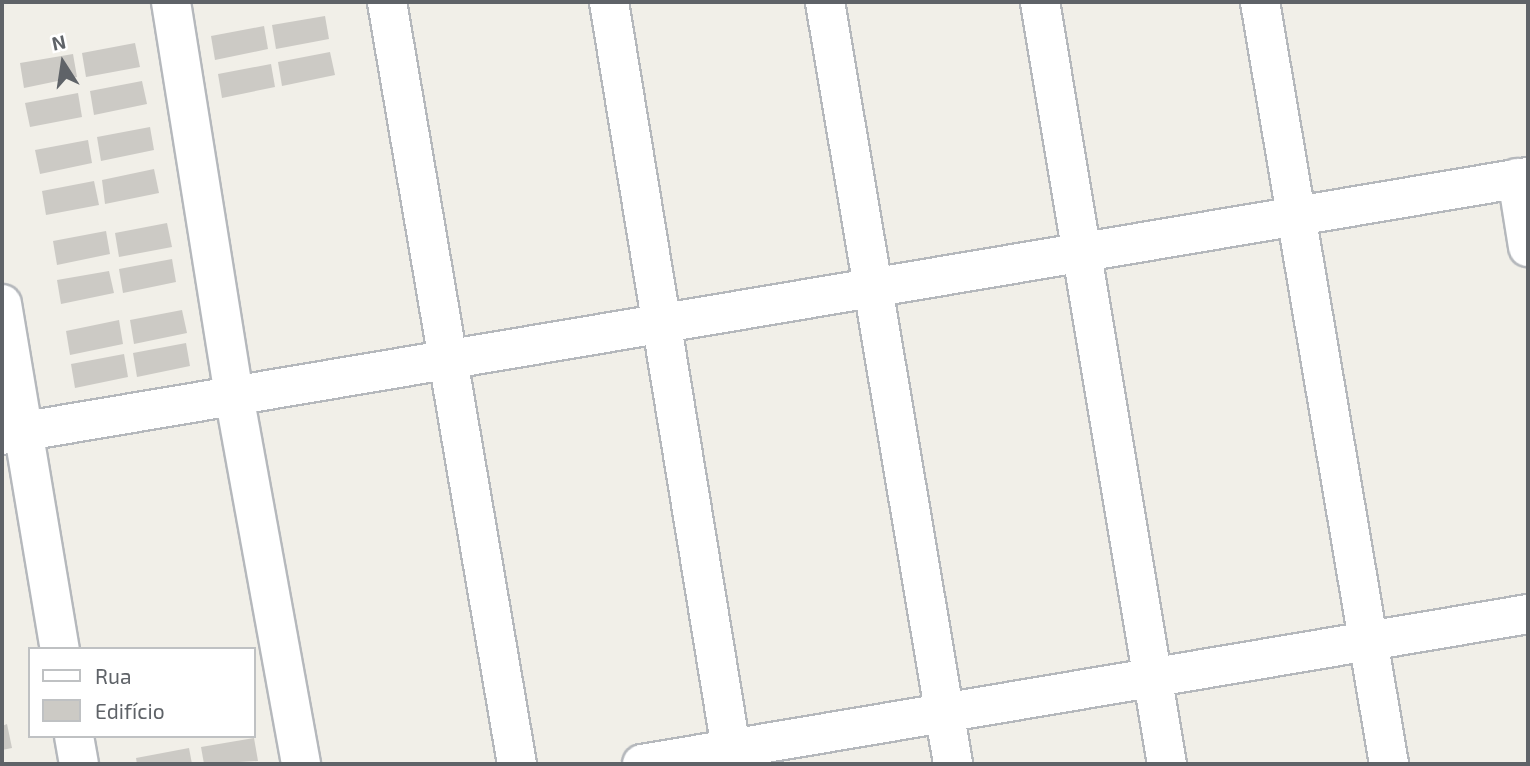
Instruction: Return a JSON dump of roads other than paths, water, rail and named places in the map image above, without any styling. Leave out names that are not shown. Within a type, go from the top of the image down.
[{"type":"street","points":[[171,2],[234,395],[301,764]]},
{"type":"street","points":[[387,2],[451,358],[517,764]]},
{"type":"street","points":[[609,2],[664,321],[731,749]]},
{"type":"street","points":[[825,2],[954,764]]},
{"type":"street","points":[[1040,2],[1167,764]]},
{"type":"street","points":[[1260,2],[1294,216],[1370,642],[1389,764]]},
{"type":"street","points":[[12,433],[1523,177],[1528,247]]},
{"type":"street","points":[[2,304],[12,433],[60,647]]},
{"type":"street","points":[[642,764],[1528,614]]},
{"type":"street","points":[[75,738],[79,764]]}]
